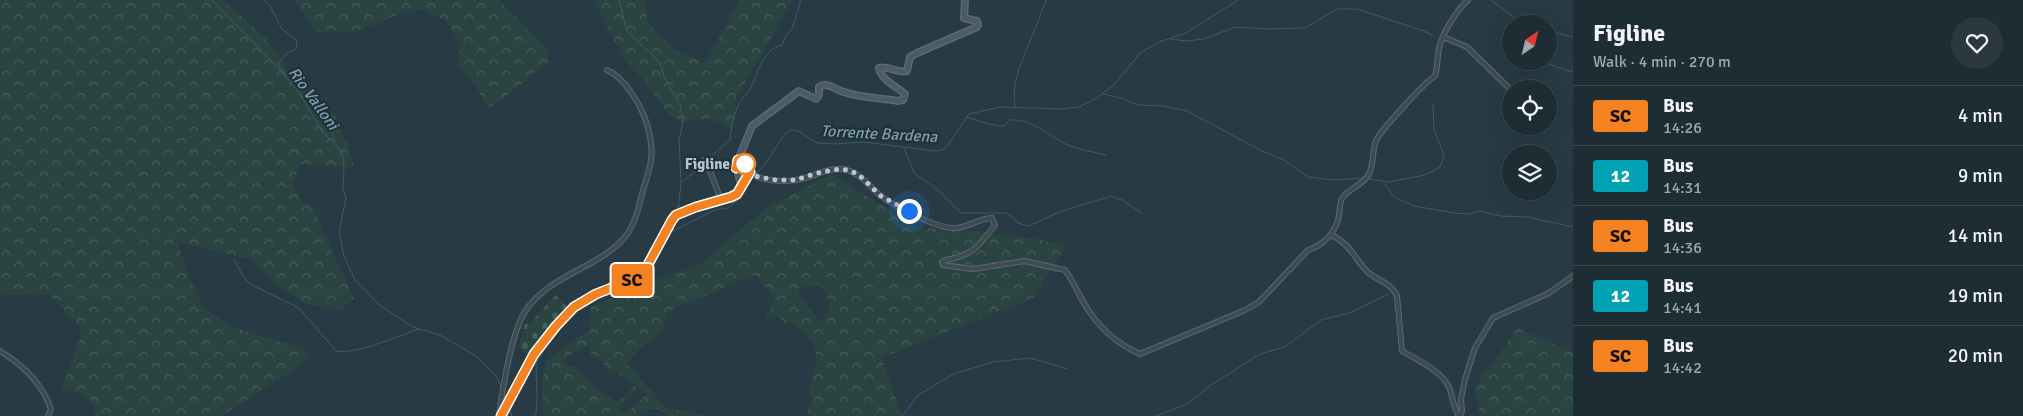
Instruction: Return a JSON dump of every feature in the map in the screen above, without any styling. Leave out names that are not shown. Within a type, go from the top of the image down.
[{"type":"street","points":[[741,185],[736,166],[752,126],[799,91],[816,100],[819,96],[819,87],[825,84],[845,93],[898,101],[903,100],[905,94],[879,72],[879,68],[884,67],[907,71],[910,57],[916,53],[976,27],[978,25],[977,21],[964,18],[965,0]]},
{"type":"street","points":[[738,160],[747,165],[752,173],[758,177],[795,180],[817,173],[839,169],[847,170],[858,174],[881,196],[926,221],[942,227],[958,228],[992,218],[995,225],[976,249],[966,255],[945,260],[942,262],[943,265],[973,269],[1024,261],[1066,270],[1087,308],[1104,331],[1128,349],[1140,354],[1243,311],[1259,302],[1308,250],[1315,248],[1332,235],[1337,226],[1340,203],[1343,197],[1364,180],[1370,172],[1377,138],[1422,86],[1434,76],[1443,37],[1468,0]]},
{"type":"street","points":[[1443,37],[1467,47],[1502,81]]},
{"type":"street","points":[[500,416],[504,385],[518,326],[526,310],[543,291],[606,253],[628,233],[638,212],[652,165],[653,144],[643,114],[616,74],[607,70]]},
{"type":"street","points":[[705,163],[722,200]]},
{"type":"street","points":[[500,416],[534,354],[574,307],[596,294],[634,279],[644,272],[676,215],[737,194],[741,185],[752,173]]},
{"type":"street","points":[[1332,235],[1347,245],[1368,272],[1394,289],[1397,296],[1402,351],[1446,381],[1450,389],[1454,408],[1460,416]]},
{"type":"street","points":[[1460,416],[1465,379],[1475,348],[1493,318],[1549,293],[1573,276]]},
{"type":"street","points":[[0,351],[20,365],[40,385],[51,409],[48,416]]},
{"type":"green space","points":[[0,0],[223,0],[263,36],[280,57],[287,72],[312,89],[325,113],[330,110],[336,116],[336,123],[348,144],[354,167],[301,164],[292,184],[303,204],[311,204],[354,299],[339,310],[307,304],[282,289],[252,260],[177,242],[190,279],[205,310],[238,329],[304,349],[311,358],[222,416],[94,416],[95,410],[89,399],[71,390],[60,393],[79,342],[81,328],[49,294],[0,295]]},
{"type":"green space","points":[[295,0],[499,0],[547,49],[549,62],[489,108],[470,78],[458,67],[460,45],[448,23],[425,9],[404,12],[351,33],[334,31],[316,33]]},
{"type":"green space","points":[[594,0],[645,0],[647,22],[676,51],[705,63],[740,0],[793,0],[737,96],[733,130],[711,118],[683,122],[669,115],[644,80],[625,61]]},
{"type":"green space","points":[[831,174],[919,228],[974,231],[1036,239],[1066,246],[1033,298],[881,358],[902,416],[806,416],[812,399],[810,386],[816,362],[813,343],[800,329],[790,322],[787,324],[776,315],[766,319],[765,316],[775,300],[756,275],[729,284],[717,292],[678,307],[667,314],[664,327],[626,363],[663,405],[671,409],[707,416],[669,416],[659,409],[652,409],[636,416],[544,416],[542,386],[547,363],[558,351],[589,331],[591,307],[632,289],[699,265],[765,209]],"holes":[[[821,285],[830,302],[828,313],[821,323],[799,295],[798,290],[805,286]],[[586,346],[590,348],[592,356],[601,360],[608,372],[614,372],[636,384],[618,402],[600,392],[575,367],[566,366],[567,357]],[[638,386],[647,394],[627,413],[618,410]]]},
{"type":"green space","points":[[556,295],[569,309],[534,351],[532,350],[531,354],[528,355],[519,347],[525,324],[529,324]]},
{"type":"green space","points":[[1518,328],[1573,353],[1573,416],[1481,416],[1474,388]]},
{"type":"waterway","name":"Rio Valloni","points":[[212,0],[299,92],[321,130],[342,152],[344,166],[343,188],[346,197],[339,232],[344,256],[355,280],[378,304],[413,327],[440,335],[476,356],[497,377],[501,387]]},
{"type":"waterway","points":[[264,0],[270,6],[282,29],[296,40],[295,50],[287,53],[278,63],[281,70]]},
{"type":"waterway","points":[[619,0],[627,31],[660,63],[665,79],[680,105],[683,122],[679,140],[681,183],[678,211]]},
{"type":"waterway","points":[[706,161],[730,140],[733,119],[739,103],[750,89],[766,56],[770,51],[782,45],[792,29],[801,0]]},
{"type":"waterway","points":[[1015,106],[1016,79],[1046,0]]},
{"type":"waterway","name":"Torrente Bardena","points":[[667,234],[715,210],[728,208],[738,200],[747,184],[765,164],[784,135],[791,130],[798,131],[817,143],[864,142],[934,151],[942,150],[948,145],[969,114],[1000,107],[1061,109],[1079,107],[1097,98],[1115,84],[1140,53],[1159,42],[1186,33],[1238,0]]},
{"type":"waterway","points":[[1491,0],[1511,15]]},
{"type":"waterway","points":[[1170,39],[1186,41],[1204,39],[1235,27],[1268,29],[1305,28],[1337,9],[1357,9],[1432,35]]},
{"type":"waterway","points":[[1558,33],[1573,37]]},
{"type":"waterway","points":[[1558,67],[1573,72]]},
{"type":"waterway","points":[[1104,94],[1138,105],[1164,106],[1187,111],[1262,151],[1284,160],[1308,177],[1334,180],[1362,178],[1389,182],[1425,175],[1440,167],[1444,155],[1434,130],[1433,105]]},
{"type":"waterway","points":[[967,117],[1001,126],[1005,126],[1009,120],[1025,122],[1040,128],[1068,145],[1106,155]]},
{"type":"waterway","points":[[904,148],[914,173],[939,191],[961,213],[1006,213],[1018,223],[1029,226],[1059,212],[1111,196],[1122,200],[1142,213]]},
{"type":"waterway","points":[[682,182],[704,164]]},
{"type":"waterway","points":[[1384,183],[1394,197],[1414,206],[1454,213],[1470,214],[1480,211],[1501,216],[1527,217],[1573,227]]},
{"type":"waterway","points":[[669,231],[677,217]]},
{"type":"waterway","name":"Torrente Bardena","points":[[534,416],[537,401],[536,364],[551,337],[574,312],[590,302],[640,279],[649,271],[660,246]]},
{"type":"waterway","points":[[234,260],[250,284],[299,308],[336,351],[365,348],[419,329]]},
{"type":"waterway","points":[[1156,416],[1187,404],[1211,385],[1260,354],[1285,347],[1321,320],[1349,313],[1389,294]]},
{"type":"waterway","points":[[903,416],[917,396],[953,374],[993,362],[1030,358],[1068,369]]},
{"type":"waterway","name":"Rio Valloni","points":[[503,390],[507,401]]},
{"type":"waterway","name":"Rio Valloni","points":[[509,407],[512,416]]},
{"type":"bus line","name":"SC","points":[[501,416],[529,361],[541,344],[574,307],[596,294],[634,279],[644,272],[674,216],[737,194],[749,175],[750,170],[747,165],[738,160],[736,168]]},
{"type":"place","name":"Figline","points":[[745,164]]},
{"type":"route","points":[[745,164],[750,172],[758,177],[776,180],[795,180],[817,173],[839,169],[847,170],[858,174],[881,196],[909,211]]}]
